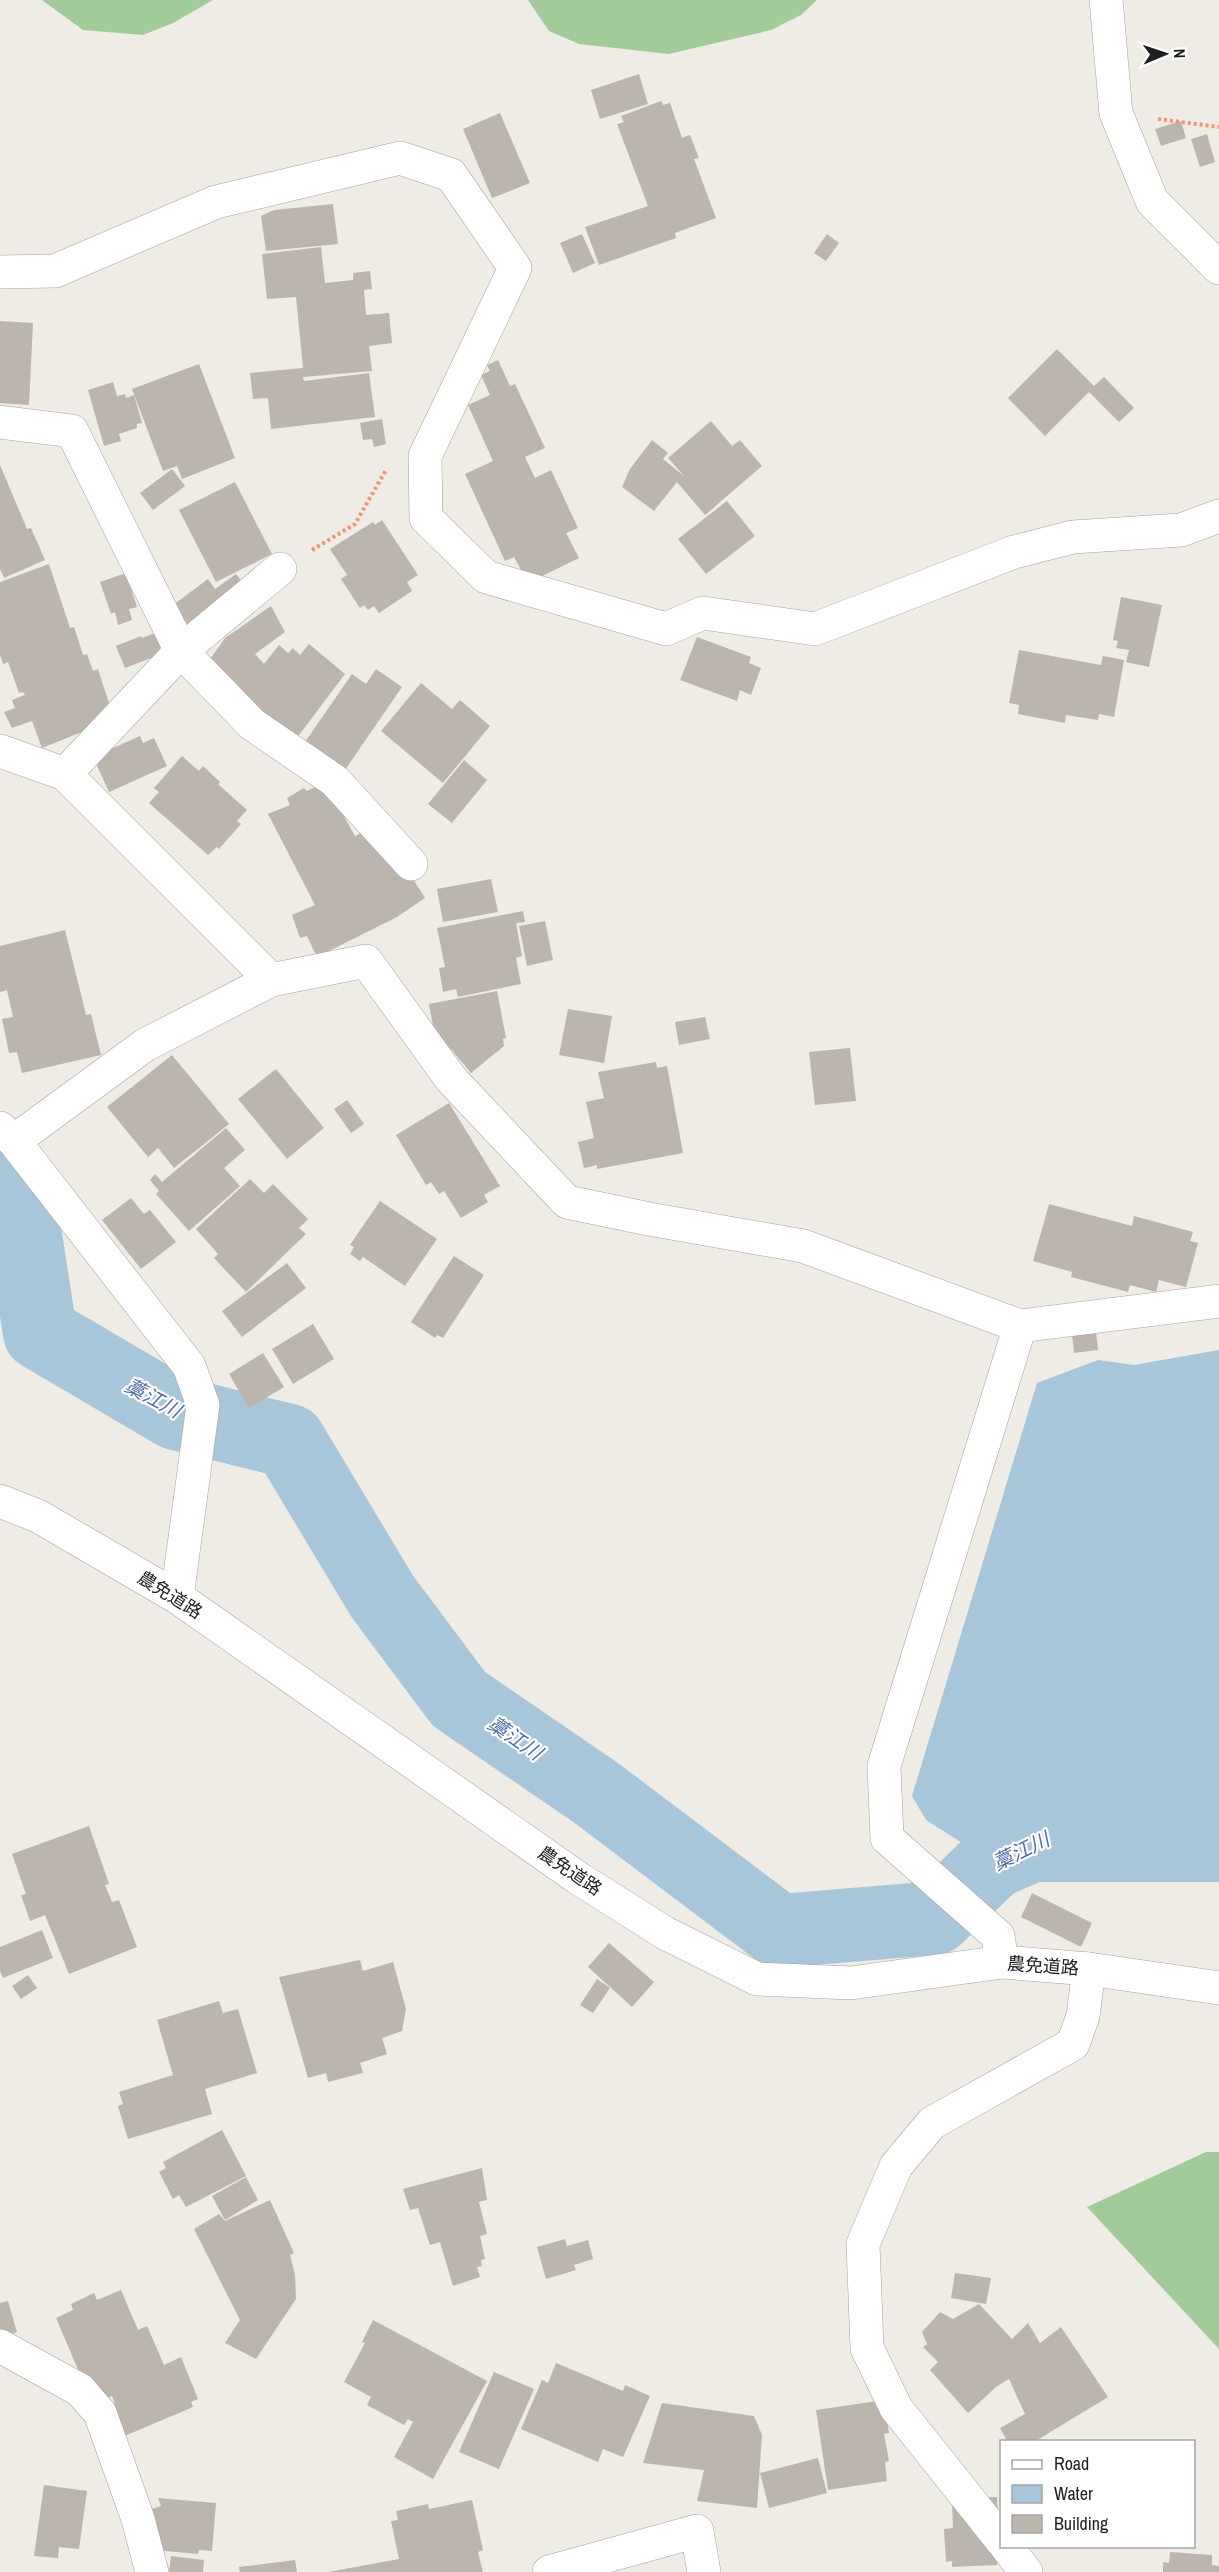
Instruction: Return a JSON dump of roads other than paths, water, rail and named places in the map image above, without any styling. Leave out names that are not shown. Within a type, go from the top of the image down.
[{"type":"street","points":[[1106,0],[1116,113],[1152,201],[1219,268]]},
{"type":"street","points":[[0,272],[55,271],[216,202],[400,158],[451,175],[515,267],[425,456],[426,518],[486,577],[666,629],[704,613],[815,629],[1014,552],[1073,537],[1181,530],[1219,516]]},
{"type":"street","points":[[0,422],[72,430],[181,651],[252,724],[335,781],[411,864]]},
{"type":"street","points":[[65,774],[181,651],[280,569]]},
{"type":"street","points":[[0,751],[65,774],[271,981]]},
{"type":"street","points":[[177,1597],[201,1418],[189,1366],[7,1134],[145,1045],[271,981],[366,961],[451,1079],[567,1202],[649,1220],[803,1246],[1020,1326],[1219,1301]]},
{"type":"street","points":[[1002,1962],[998,1936],[887,1838],[884,1766],[1020,1326]]},
{"type":"street","name":"農免道路","points":[[0,1501],[38,1516],[177,1597],[578,1878],[665,1933],[757,1979],[851,1983],[1002,1962],[1089,1969],[1219,1988]]},
{"type":"street","points":[[0,1520],[38,1516]]},
{"type":"street","points":[[1000,2538],[896,2408],[867,2348],[864,2244],[896,2166],[932,2123],[1073,2044],[1083,2016],[1089,1969]]},
{"type":"street","points":[[0,2346],[80,2390],[100,2413],[138,2519],[152,2572]]},
{"type":"street","points":[[549,2572],[697,2530],[704,2572]]},
{"type":"street","points":[[1007,2548],[1026,2572]]},
{"type":"water","points":[[1219,1350],[1219,1882],[1024,1882],[926,1820],[912,1796],[1037,1383],[1098,1360],[1134,1365]]},
{"type":"waterway","name":"藁江川","points":[[0,1184],[21,1209],[40,1333],[176,1413],[289,1441],[382,1596],[459,1699],[595,1792],[779,1931],[935,1918],[993,1862],[1219,1764]]}]
